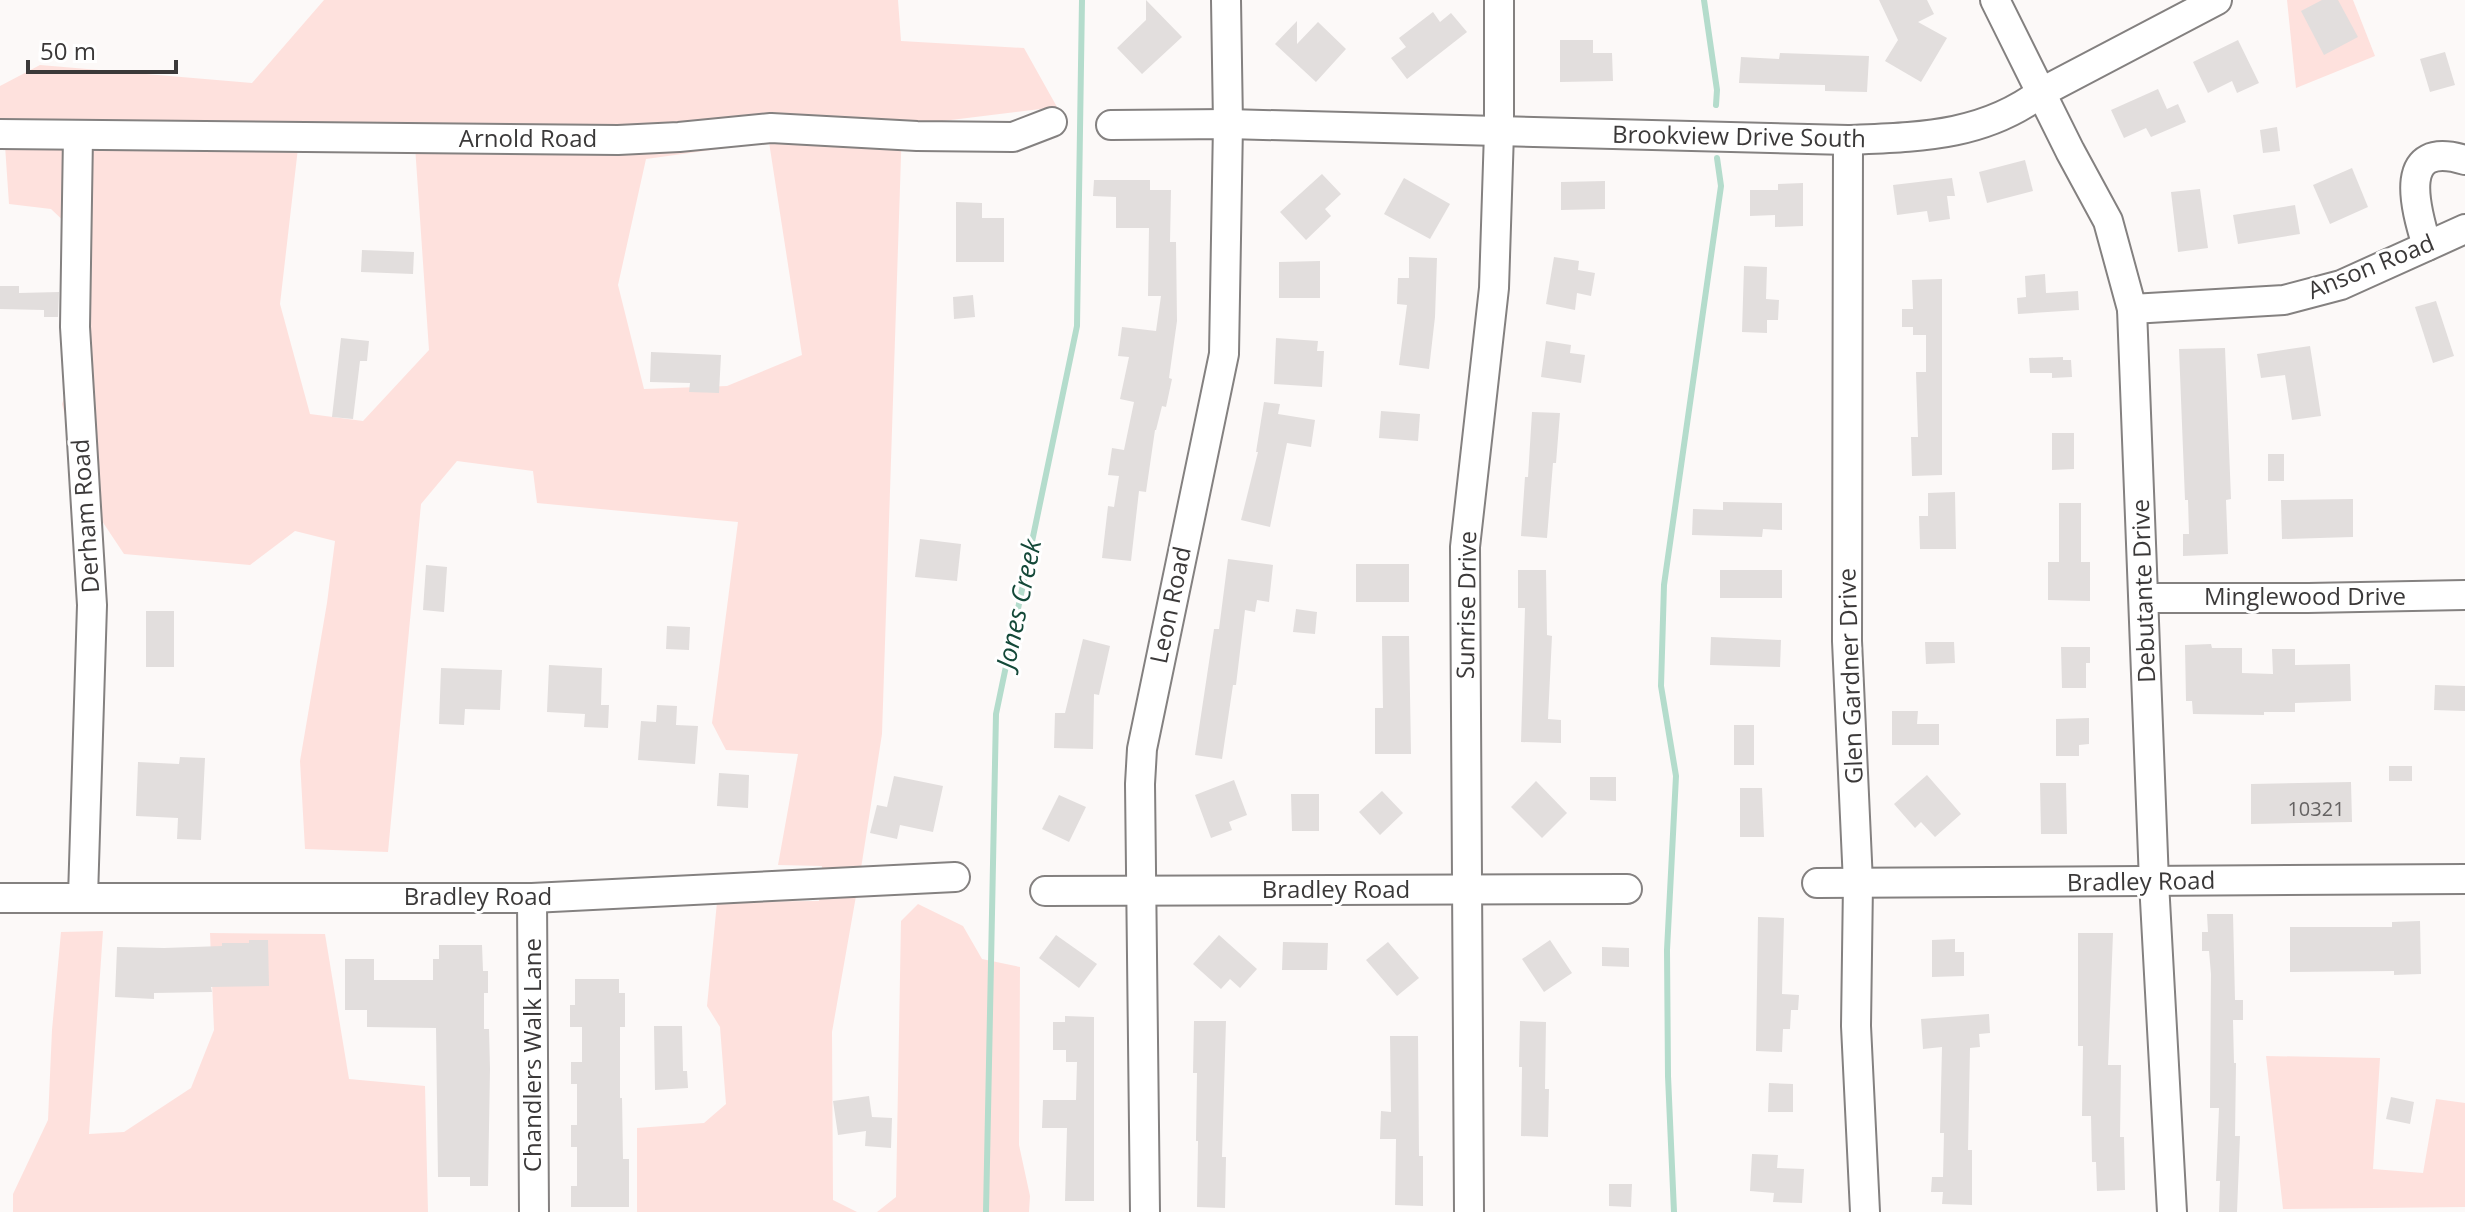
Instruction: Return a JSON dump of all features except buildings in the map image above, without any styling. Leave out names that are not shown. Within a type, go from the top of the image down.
[{"type":"street","name":"Leon Road","points":[[1145,1212],[1142,749],[1224,354],[1228,124],[1226,0]]},
{"type":"street","name":"Sunrise Drive","points":[[1469,1212],[1465,547],[1494,288],[1499,0]]},
{"type":"street","name":"Debutante Drive","points":[[1995,0],[2108,221],[2132,309],[2154,882],[2172,1212]]},
{"type":"street","name":"Brookview Drive South","points":[[1228,124],[1848,140],[1925,137],[1997,120],[2021,108],[2042,92],[2217,0]]},
{"type":"street","name":"Arnold Road","points":[[0,134],[618,140],[771,128],[917,136],[1013,137],[1052,122]]},
{"type":"street","points":[[1111,125],[1228,124]]},
{"type":"street","name":"Derham Road","points":[[78,136],[75,327],[92,605],[83,897]]},
{"type":"street","name":"Glen Gardner Drive","points":[[1848,140],[1847,641],[1858,883],[1856,1026],[1865,1212]]},
{"type":"street","points":[[2427,246],[2415,200],[2415,181],[2421,165],[2431,156],[2465,160]]},
{"type":"street","name":"Anson Road","points":[[2132,309],[2284,300],[2341,285],[2465,229]]},
{"type":"street","name":"Minglewood Drive","points":[[2144,598],[2465,595]]},
{"type":"street","name":"Bradley Road","points":[[0,898],[532,898],[955,877]]},
{"type":"street","name":"Bradley Road","points":[[1817,883],[2465,879]]},
{"type":"street","name":"Bradley Road","points":[[1045,891],[1627,889]]},
{"type":"street","name":"Chandlers Walk Lane","points":[[532,898],[534,1212]]},
{"type":"shaded area","points":[[324,0],[898,0],[901,41],[1024,48],[1057,107],[902,126],[882,734],[832,1032],[833,1200],[857,1212],[637,1212],[637,1128],[704,1123],[726,1104],[720,1027],[707,1006],[717,902],[819,901],[822,866],[778,865],[798,754],[726,750],[712,723],[738,522],[537,503],[533,471],[457,461],[421,504],[388,852],[305,849],[300,761],[335,541],[295,531],[250,565],[124,554],[86,497],[62,404],[90,323],[92,248],[51,209],[9,204],[4,131],[0,131],[0,86],[40,65],[252,83]],"holes":[[[769,142],[802,355],[727,386],[644,389],[618,285],[646,159]],[[415,146],[429,350],[363,421],[310,414],[280,304],[298,148]]]},
{"type":"shaded area","points":[[2287,0],[2353,0],[2375,56],[2296,88]]},
{"type":"shaded area","points":[[918,904],[963,926],[982,959],[1020,967],[1019,1145],[1030,1196],[1029,1212],[877,1212],[896,1197],[901,921]]},
{"type":"shaded area","points":[[103,931],[89,1134],[124,1132],[191,1088],[214,1030],[210,933],[325,934],[349,1079],[425,1086],[428,1212],[13,1212],[13,1194],[48,1120],[61,932]]},
{"type":"shaded area","points":[[2266,1056],[2380,1058],[2373,1169],[2423,1173],[2436,1099],[2465,1103],[2465,1207],[2283,1209]]},
{"type":"waterway","name":"Jones Creek","points":[[986,1212],[996,714],[1077,326],[1082,0]]},
{"type":"waterway","points":[[1704,0],[1717,90],[1716,105]]},
{"type":"waterway","points":[[1674,1212],[1667,950],[1676,776],[1661,686],[1664,585],[1721,186],[1717,158]]}]
